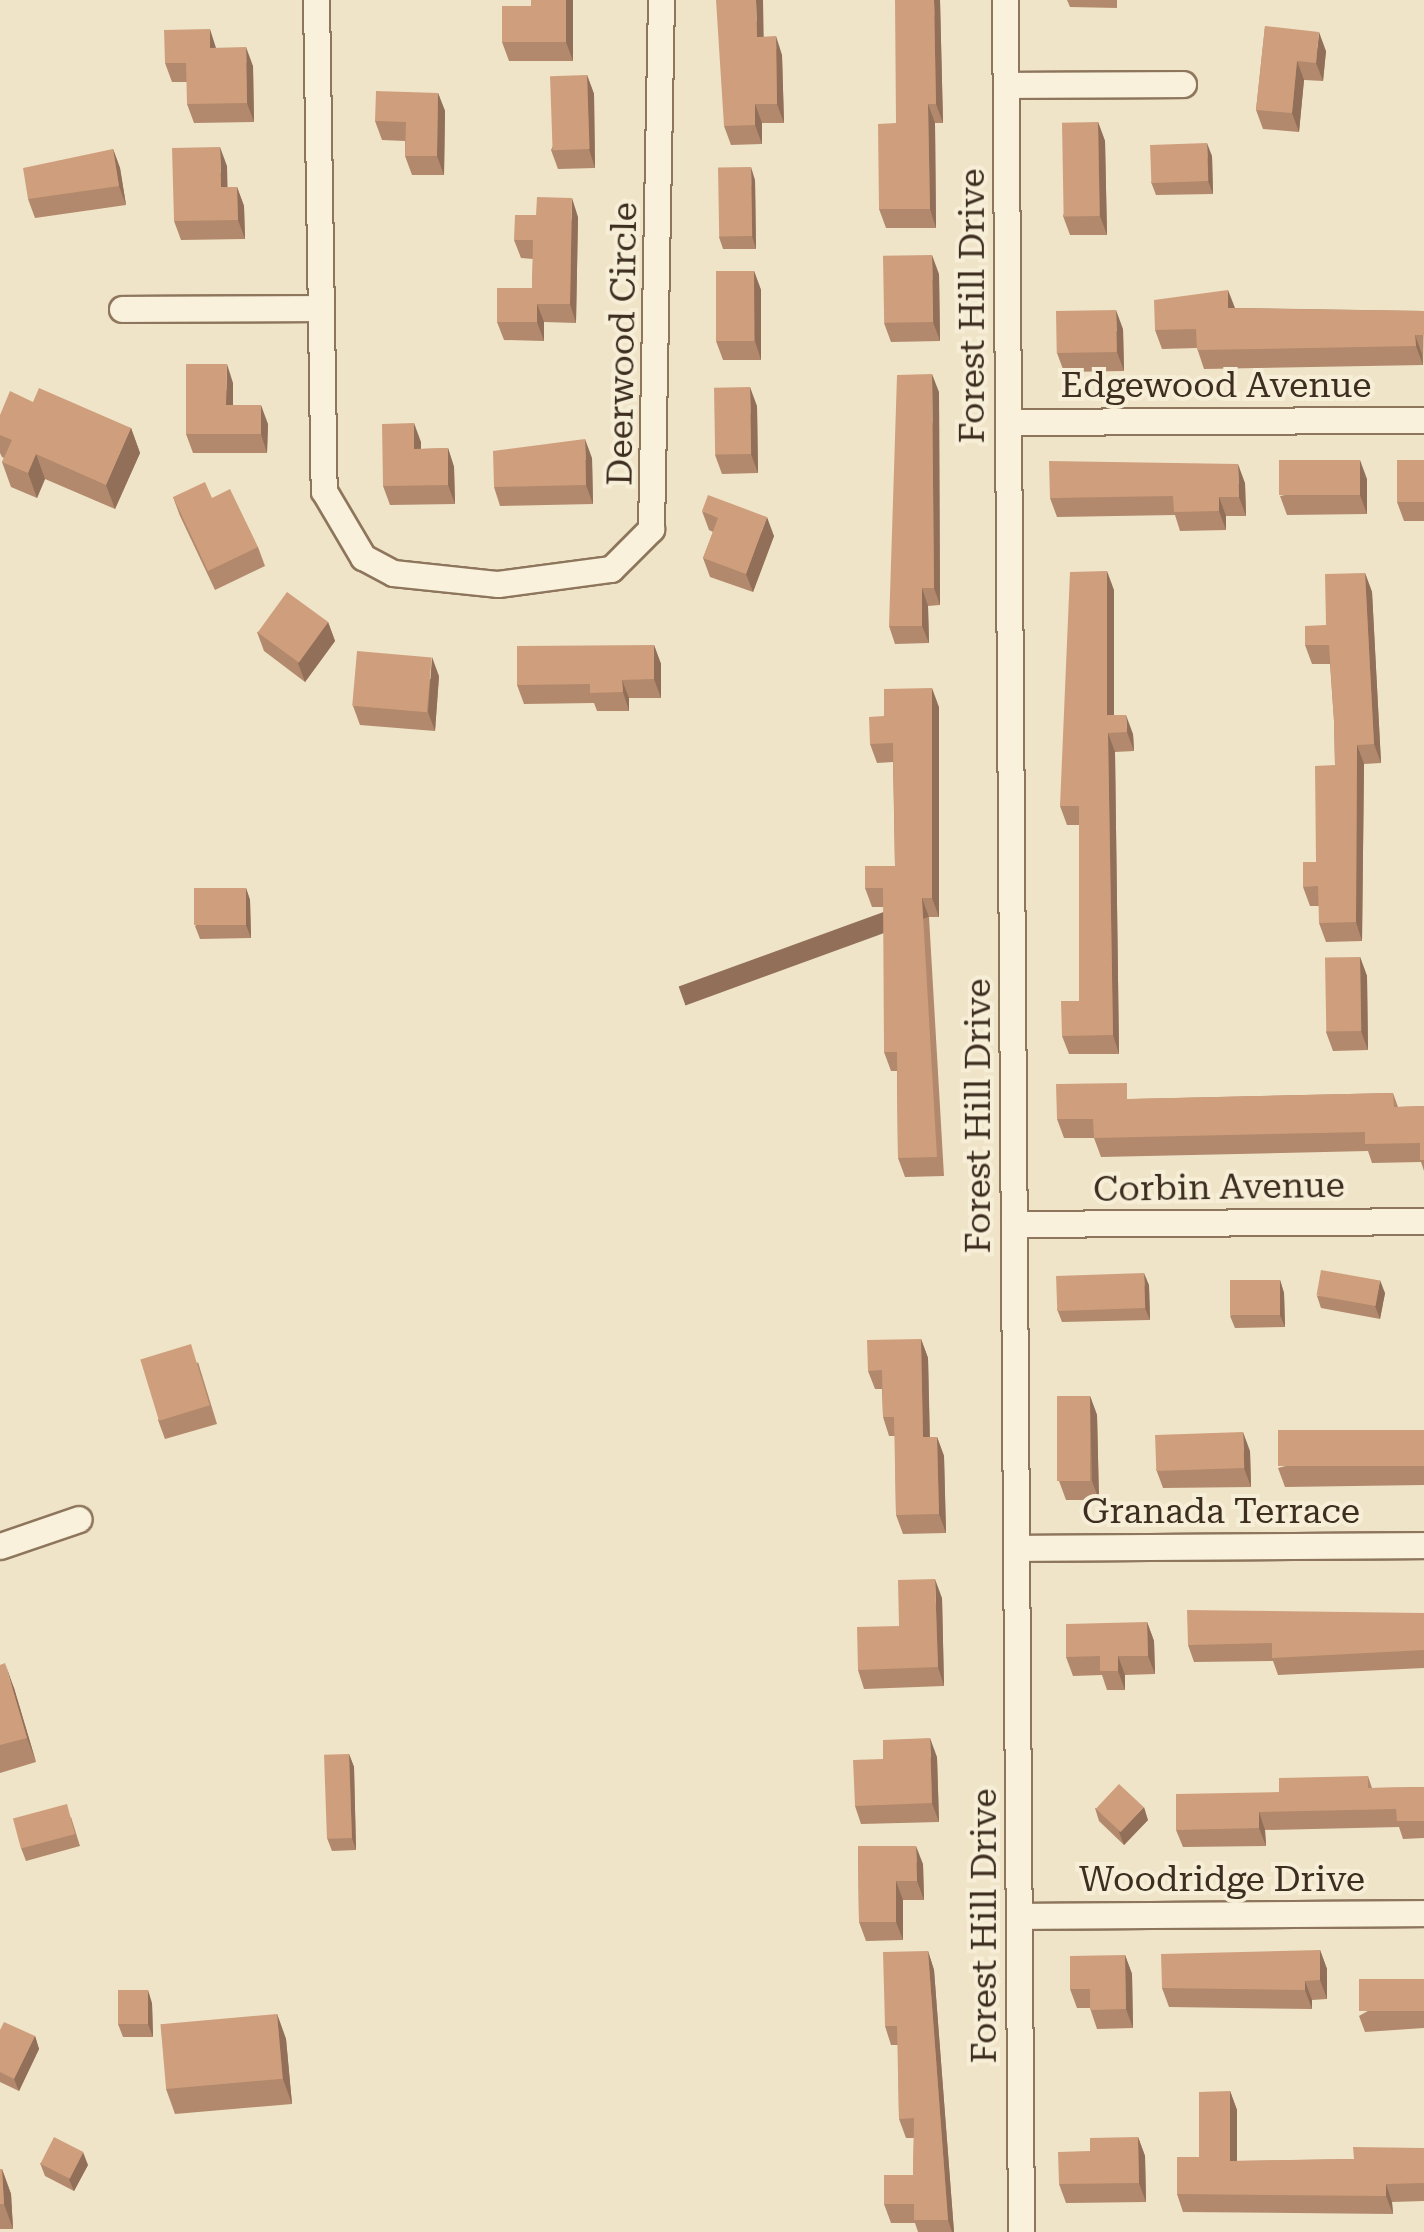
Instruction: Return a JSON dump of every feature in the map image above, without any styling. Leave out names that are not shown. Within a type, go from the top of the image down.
[{"type":"street","name":"Deerwood Circle","points":[[316,0],[318,308],[324,491],[363,557],[393,573],[498,584],[573,580],[633,550],[650,529],[657,492],[661,0]]},
{"type":"street","name":"Forest Hill Drive","points":[[1005,0],[1021,1916],[1020,2232]]},
{"type":"street","points":[[1007,85],[1183,84]]},
{"type":"street","points":[[122,309],[318,308]]},
{"type":"street","name":"Edgewood Avenue","points":[[1008,422],[1424,420]]},
{"type":"street","name":"Corbin Avenue","points":[[1014,1224],[1424,1221]]},
{"type":"street","points":[[0,1546],[79,1519]]},
{"type":"street","name":"Granada Terrace","points":[[1018,1548],[1424,1545]]},
{"type":"street","name":"Woodridge Drive","points":[[1021,1916],[1424,1913]]},
{"type":"building","points":[[531,0],[566,0],[566,42],[502,42],[502,6],[531,6]]},
{"type":"building","points":[[716,0],[756,0],[757,37],[776,36],[777,104],[755,104],[755,125],[724,126]]},
{"type":"building","points":[[895,0],[934,0],[936,104],[928,104],[930,209],[879,209],[878,124],[896,123]]},
{"type":"building","points":[[1265,26],[1319,32],[1316,63],[1297,61],[1292,113],[1256,110]]},
{"type":"building","points":[[210,29],[210,48],[246,47],[247,103],[187,104],[186,63],[165,63],[164,30]]},
{"type":"building","points":[[587,75],[590,149],[553,150],[550,76]]},
{"type":"building","points":[[376,91],[438,93],[437,156],[405,156],[406,122],[375,121]]},
{"type":"building","points":[[1098,122],[1100,216],[1064,217],[1062,123]]},
{"type":"building","points":[[1207,143],[1208,181],[1151,183],[1150,145]]},
{"type":"building","points":[[220,147],[221,187],[237,187],[238,220],[174,221],[172,148]]},
{"type":"building","points":[[113,149],[119,186],[28,199],[23,168]]},
{"type":"building","points":[[751,167],[752,236],[719,237],[718,168]]},
{"type":"building","points":[[537,197],[572,198],[570,304],[537,304],[537,322],[497,322],[497,288],[532,288],[533,240],[514,240],[515,215],[536,215]]},
{"type":"building","points":[[932,255],[933,322],[884,323],[883,256]]},
{"type":"building","points":[[716,271],[754,271],[754,341],[716,341]]},
{"type":"building","points":[[1228,290],[1228,308],[1424,311],[1424,335],[1415,335],[1416,346],[1197,350],[1196,329],[1155,330],[1154,300]]},
{"type":"building","points":[[1116,310],[1117,352],[1057,353],[1056,311]]},
{"type":"building","points":[[186,364],[227,364],[226,405],[261,405],[261,434],[186,434]]},
{"type":"building","points":[[932,374],[934,588],[922,588],[922,626],[889,626],[897,375]]},
{"type":"building","points":[[750,387],[751,454],[715,455],[714,388]]},
{"type":"building","points":[[39,388],[131,428],[106,485],[36,454],[28,473],[2,462],[12,440],[0,435],[0,415],[10,391],[33,402]]},
{"type":"building","points":[[414,423],[414,449],[448,448],[448,485],[383,486],[382,424]]},
{"type":"building","points":[[585,439],[586,485],[494,487],[493,451]]},
{"type":"building","points":[[1279,460],[1360,460],[1360,495],[1279,495]]},
{"type":"building","points":[[1397,460],[1424,460],[1424,502],[1397,502]]},
{"type":"building","points":[[1049,461],[1238,464],[1239,497],[1219,497],[1219,511],[1174,512],[1173,496],[1050,498]]},
{"type":"building","points":[[205,482],[212,498],[230,489],[258,547],[208,571],[173,497]]},
{"type":"building","points":[[708,495],[767,517],[746,574],[703,558],[718,518],[702,511]]},
{"type":"building","points":[[1107,571],[1107,715],[1126,715],[1127,732],[1108,733],[1113,1035],[1062,1036],[1061,1001],[1079,1001],[1079,806],[1060,806],[1070,572]]},
{"type":"building","points":[[1365,573],[1374,744],[1357,745],[1356,922],[1319,923],[1318,886],[1303,887],[1303,862],[1316,862],[1315,766],[1335,765],[1334,721],[1329,645],[1305,645],[1305,626],[1326,625],[1325,574]]},
{"type":"building","points":[[287,592],[328,622],[299,662],[258,632]]},
{"type":"building","points":[[654,645],[654,679],[622,680],[623,692],[590,693],[590,684],[517,685],[517,646]]},
{"type":"building","points":[[357,651],[432,658],[427,712],[352,706]]},
{"type":"building","points":[[932,688],[932,898],[922,898],[937,1157],[898,1158],[897,1052],[884,1052],[883,888],[865,888],[865,866],[895,866],[893,743],[870,744],[869,717],[884,716],[884,689]]},
{"type":"building","points":[[194,888],[246,888],[246,925],[194,925]]},
{"type":"building","points":[[1360,957],[1361,1031],[1326,1032],[1325,958]]},
{"type":"building","points":[[1127,1083],[1127,1099],[1393,1093],[1394,1107],[1424,1106],[1424,1160],[1420,1160],[1420,1143],[1365,1144],[1365,1132],[1094,1138],[1093,1119],[1057,1119],[1056,1084]]},
{"type":"building","points":[[1321,1270],[1380,1280],[1376,1306],[1316,1296]]},
{"type":"building","points":[[1144,1273],[1145,1308],[1057,1311],[1056,1276]]},
{"type":"building","points":[[1230,1280],[1280,1280],[1280,1315],[1230,1315]]},
{"type":"building","points":[[921,1339],[923,1437],[937,1437],[939,1514],[896,1515],[894,1417],[883,1417],[882,1370],[868,1371],[867,1340]]},
{"type":"building","points":[[191,1344],[210,1405],[159,1421],[140,1359]]},
{"type":"building","points":[[1057,1396],[1090,1396],[1090,1481],[1057,1481]]},
{"type":"building","points":[[1278,1430],[1424,1430],[1424,1466],[1278,1466]]},
{"type":"building","points":[[1243,1432],[1244,1468],[1156,1471],[1155,1435]]},
{"type":"building","points":[[935,1579],[938,1667],[858,1670],[857,1627],[899,1626],[898,1580]]},
{"type":"building","points":[[1187,1610],[1424,1613],[1424,1650],[1272,1658],[1272,1643],[1188,1645]]},
{"type":"building","points":[[1147,1622],[1148,1656],[1118,1656],[1118,1671],[1100,1671],[1100,1656],[1066,1657],[1066,1624]]},
{"type":"building","points":[[5,1663],[27,1738],[0,1745],[0,1665]]},
{"type":"building","points":[[930,1738],[932,1803],[855,1806],[853,1760],[883,1759],[883,1740]]},
{"type":"building","points":[[349,1754],[352,1838],[327,1839],[324,1755]]},
{"type":"building","points":[[1368,1776],[1368,1788],[1424,1787],[1424,1821],[1397,1821],[1396,1809],[1259,1812],[1259,1828],[1176,1830],[1176,1794],[1279,1792],[1279,1778]]},
{"type":"building","points":[[1119,1784],[1144,1807],[1121,1832],[1096,1809]]},
{"type":"building","points":[[67,1804],[75,1834],[21,1848],[13,1818]]},
{"type":"building","points":[[858,1846],[916,1846],[917,1881],[896,1881],[896,1922],[859,1922]]},
{"type":"building","points":[[1320,1950],[1320,1980],[1305,1981],[1305,1990],[1162,1988],[1161,1954]]},
{"type":"building","points":[[928,1951],[948,2220],[914,2220],[914,2204],[884,2204],[884,2175],[913,2175],[914,2118],[899,2119],[897,2026],[885,2026],[883,1952]]},
{"type":"building","points":[[1125,1955],[1126,2009],[1090,2010],[1090,1989],[1070,1989],[1070,1956]]},
{"type":"building","points":[[1359,1979],[1424,1979],[1424,2011],[1359,2011]]},
{"type":"building","points":[[118,1990],[148,1990],[148,2024],[118,2024]]},
{"type":"building","points":[[277,2014],[283,2079],[166,2089],[160,2024]]},
{"type":"building","points":[[4,2022],[35,2036],[14,2079],[0,2072],[0,2030]]},
{"type":"building","points":[[1230,2091],[1230,2161],[1354,2159],[1353,2147],[1424,2148],[1424,2183],[1386,2184],[1386,2196],[1177,2194],[1177,2157],[1199,2157],[1199,2092]]},
{"type":"building","points":[[54,2137],[83,2152],[70,2179],[40,2164]]},
{"type":"building","points":[[1138,2137],[1139,2183],[1059,2184],[1058,2152],[1090,2151],[1090,2138]]},
{"type":"building","points":[[2,2169],[4,2204],[0,2204]]}]
